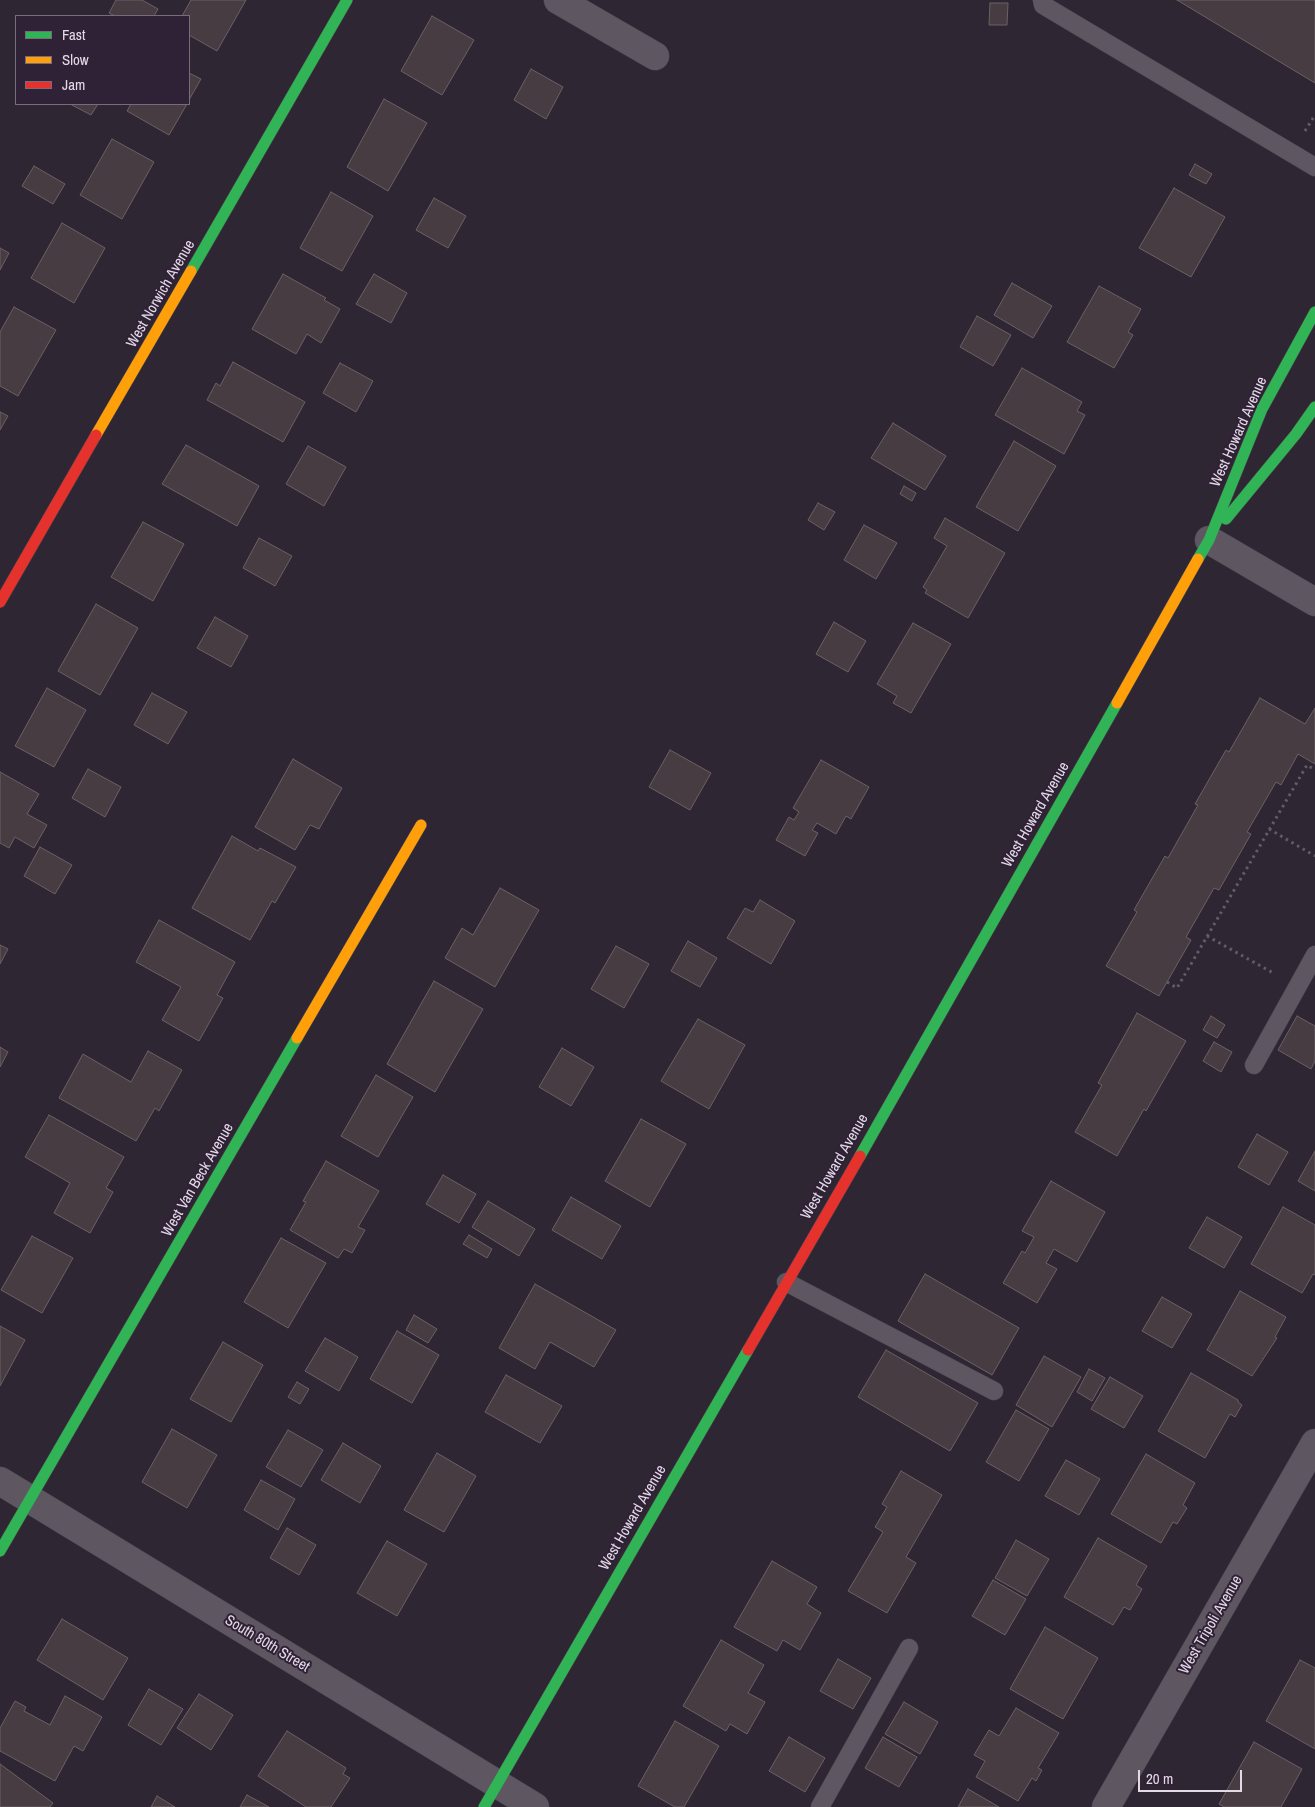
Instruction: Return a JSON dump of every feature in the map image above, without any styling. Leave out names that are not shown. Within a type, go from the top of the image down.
[{"type":"street","name":"West Norwich Avenue","points":[[0,602],[347,0]]},
{"type":"street","points":[[558,0],[655,56]]},
{"type":"street","name":"West Howard Avenue","points":[[491,1796],[1209,540],[1262,409],[1315,312]]},
{"type":"street","name":"West Howard Avenue","points":[[1209,540],[1296,434],[1315,407]]},
{"type":"street","points":[[1209,540],[1315,602]]},
{"type":"street","name":"West Van Beck Avenue","points":[[0,1551],[421,825]]},
{"type":"street","name":"West Tripoli Avenue","points":[[1106,1807],[1315,1443]]},
{"type":"street","name":"South 80th Street","points":[[0,1481],[491,1796],[535,1807]]},
{"type":"lane","points":[[1042,0],[1043,5],[1315,167]]},
{"type":"lane","points":[[1254,1065],[1315,955]]},
{"type":"lane","points":[[786,1282],[994,1391]]},
{"type":"lane","points":[[820,1807],[909,1648]]},
{"type":"path","points":[[1167,982],[1177,988],[1307,765],[1315,770]]},
{"type":"path","points":[[1269,829],[1315,856]]},
{"type":"path","points":[[1208,936],[1253,961]]},
{"type":"building","points":[[116,0],[142,0],[158,9],[155,15],[113,15],[109,13]]},
{"type":"building","points":[[191,0],[246,0],[217,51],[190,36],[190,15],[183,15]]},
{"type":"building","points":[[1177,0],[1315,0],[1315,83]]},
{"type":"building","points":[[990,3],[1008,3],[1007,25],[989,25]]},
{"type":"building","points":[[432,16],[474,40],[442,95],[401,71]]},
{"type":"building","points":[[531,69],[563,87],[546,119],[514,100]]},
{"type":"building","points":[[190,74],[201,79],[190,98]]},
{"type":"building","points":[[384,99],[427,123],[388,191],[347,167]]},
{"type":"building","points":[[72,105],[97,105],[91,115]]},
{"type":"building","points":[[130,105],[186,105],[169,135],[127,111]]},
{"type":"building","points":[[112,139],[154,162],[122,219],[80,195]]},
{"type":"building","points":[[1195,164],[1212,174],[1206,184],[1189,175]]},
{"type":"building","points":[[34,166],[65,184],[53,204],[22,186]]},
{"type":"building","points":[[1174,188],[1225,217],[1191,277],[1139,248]]},
{"type":"building","points":[[331,192],[373,216],[342,271],[300,248]]},
{"type":"building","points":[[434,198],[466,216],[448,248],[416,230]]},
{"type":"building","points":[[62,223],[105,248],[74,303],[31,278]]},
{"type":"building","points":[[0,248],[9,253],[0,270]]},
{"type":"building","points":[[283,274],[326,298],[324,300],[340,309],[321,343],[307,334],[296,354],[252,329]]},
{"type":"building","points":[[374,274],[407,293],[391,323],[356,304]]},
{"type":"building","points":[[1012,283],[1052,306],[1033,338],[994,315]]},
{"type":"building","points":[[1099,286],[1141,309],[1128,332],[1133,335],[1114,368],[1067,342]]},
{"type":"building","points":[[14,307],[56,330],[18,396],[0,386],[0,332]]},
{"type":"building","points":[[977,316],[1011,335],[993,366],[960,347]]},
{"type":"building","points":[[233,362],[305,402],[283,442],[207,400],[216,383],[220,386]]},
{"type":"building","points":[[340,363],[373,381],[356,412],[323,393]]},
{"type":"building","points":[[1022,368],[1082,402],[1077,411],[1085,415],[1064,454],[995,415]]},
{"type":"building","points":[[0,412],[8,416],[0,430]]},
{"type":"building","points":[[893,423],[946,456],[925,490],[871,458]]},
{"type":"building","points":[[1014,441],[1056,466],[1018,531],[976,507]]},
{"type":"building","points":[[186,445],[259,486],[237,526],[162,484]]},
{"type":"building","points":[[308,446],[346,467],[324,506],[286,484]]},
{"type":"building","points":[[904,486],[916,493],[912,501],[900,494]]},
{"type":"building","points":[[818,503],[835,512],[824,530],[808,520]]},
{"type":"building","points":[[945,518],[1005,553],[968,618],[925,593],[927,590],[923,587],[947,546],[934,538]]},
{"type":"building","points":[[143,522],[184,544],[153,601],[111,577]]},
{"type":"building","points":[[864,525],[897,543],[876,579],[844,560]]},
{"type":"building","points":[[259,538],[292,556],[275,586],[243,568]]},
{"type":"building","points":[[96,604],[138,628],[100,695],[58,671]]},
{"type":"building","points":[[215,617],[248,636],[231,667],[197,648]]},
{"type":"building","points":[[834,622],[866,641],[848,672],[816,654]]},
{"type":"building","points":[[913,623],[951,644],[911,713],[893,703],[897,696],[877,684]]},
{"type":"building","points":[[47,688],[86,710],[54,767],[15,746]]},
{"type":"building","points":[[152,693],[187,712],[168,744],[134,725]]},
{"type":"building","points":[[1260,698],[1305,724],[1315,708],[1315,764],[1298,754],[1281,785],[1276,782],[1247,832],[1251,834],[1219,890],[1214,888],[1186,937],[1191,940],[1159,996],[1106,966],[1137,912],[1134,910],[1165,856],[1168,858],[1198,805],[1195,804],[1226,750],[1229,752]]},
{"type":"building","points":[[670,750],[711,773],[690,810],[649,787]]},
{"type":"building","points":[[293,759],[342,788],[319,829],[310,825],[295,850],[255,827]]},
{"type":"building","points":[[821,760],[869,787],[851,819],[846,816],[836,834],[817,823],[812,830],[818,833],[805,856],[776,840],[789,817],[794,820],[799,812],[793,808]]},
{"type":"building","points":[[88,769],[121,787],[105,817],[72,798]]},
{"type":"building","points":[[0,772],[39,794],[27,814],[47,825],[34,848],[15,837],[9,848],[0,843]]},
{"type":"building","points":[[232,836],[258,851],[260,848],[296,867],[275,903],[272,901],[250,940],[192,908]]},
{"type":"building","points":[[40,847],[72,865],[55,894],[24,876]]},
{"type":"building","points":[[500,888],[539,910],[495,987],[445,958],[462,928],[473,935]]},
{"type":"building","points":[[760,900],[795,921],[771,964],[727,938],[745,908],[753,912]]},
{"type":"building","points":[[159,920],[235,962],[217,995],[223,998],[199,1041],[162,1020],[181,987],[136,962]]},
{"type":"building","points":[[688,941],[717,958],[700,987],[671,971]]},
{"type":"building","points":[[0,945],[8,949],[0,964]]},
{"type":"building","points":[[616,946],[649,964],[624,1008],[591,989]]},
{"type":"building","points":[[434,981],[483,1009],[435,1092],[387,1064]]},
{"type":"building","points":[[1137,1013],[1186,1041],[1146,1111],[1144,1109],[1117,1156],[1075,1132],[1102,1085],[1098,1083]]},
{"type":"building","points":[[1211,1016],[1225,1025],[1217,1038],[1203,1030]]},
{"type":"building","points":[[1297,1016],[1315,1026],[1315,1061],[1311,1069],[1278,1050]]},
{"type":"building","points":[[698,1019],[745,1045],[709,1109],[661,1081]]},
{"type":"building","points":[[1214,1042],[1232,1052],[1221,1072],[1203,1061]]},
{"type":"building","points":[[0,1047],[8,1052],[0,1067]]},
{"type":"building","points":[[562,1048],[594,1067],[571,1106],[539,1087]]},
{"type":"building","points":[[148,1051],[182,1070],[159,1111],[155,1108],[136,1141],[59,1098],[83,1054],[131,1082]]},
{"type":"building","points":[[376,1075],[413,1097],[378,1157],[341,1136]]},
{"type":"building","points":[[49,1115],[124,1157],[106,1188],[113,1192],[90,1233],[54,1213],[70,1183],[25,1157]]},
{"type":"building","points":[[641,1119],[686,1144],[650,1207],[605,1181]]},
{"type":"building","points":[[1257,1134],[1288,1152],[1269,1185],[1238,1167]]},
{"type":"building","points":[[1315,1151],[1315,1191],[1298,1181]]},
{"type":"building","points":[[326,1161],[379,1191],[358,1227],[365,1230],[352,1253],[344,1249],[338,1258],[290,1230],[306,1202],[303,1201]]},
{"type":"building","points":[[443,1175],[476,1194],[459,1223],[426,1204]]},
{"type":"building","points":[[1051,1181],[1105,1212],[1077,1262],[1054,1249],[1046,1263],[1057,1269],[1037,1303],[1003,1283],[1022,1251],[1025,1253],[1034,1237],[1022,1231]]},
{"type":"building","points":[[571,1197],[621,1226],[602,1259],[552,1230]]},
{"type":"building","points":[[488,1201],[535,1229],[519,1256],[472,1227]]},
{"type":"building","points":[[1283,1207],[1315,1225],[1315,1275],[1313,1274],[1302,1293],[1251,1264]]},
{"type":"building","points":[[1207,1217],[1242,1237],[1224,1268],[1189,1248]]},
{"type":"building","points":[[469,1235],[492,1249],[487,1258],[463,1244]]},
{"type":"building","points":[[32,1236],[73,1258],[42,1313],[1,1290]]},
{"type":"building","points":[[281,1238],[326,1263],[288,1328],[244,1302]]},
{"type":"building","points":[[925,1274],[1019,1328],[992,1375],[898,1321]]},
{"type":"building","points":[[535,1284],[616,1330],[594,1367],[550,1342],[535,1369],[499,1348]]},
{"type":"building","points":[[1240,1291],[1286,1317],[1275,1337],[1277,1338],[1252,1376],[1207,1350]]},
{"type":"building","points":[[1162,1297],[1192,1314],[1172,1348],[1142,1331]]},
{"type":"building","points":[[414,1315],[437,1329],[428,1343],[406,1330]]},
{"type":"building","points":[[0,1326],[25,1340],[0,1386]]},
{"type":"building","points":[[397,1331],[439,1355],[412,1403],[370,1379]]},
{"type":"building","points":[[325,1338],[358,1357],[339,1391],[305,1371]]},
{"type":"building","points":[[223,1342],[263,1365],[231,1422],[190,1399]]},
{"type":"building","points":[[886,1350],[978,1403],[950,1451],[858,1397]]},
{"type":"building","points":[[1044,1356],[1081,1377],[1052,1427],[1016,1405]]},
{"type":"building","points":[[1089,1369],[1105,1378],[1092,1401],[1077,1392]]},
{"type":"building","points":[[1191,1373],[1238,1400],[1242,1405],[1235,1417],[1230,1414],[1205,1458],[1158,1431]]},
{"type":"building","points":[[506,1375],[562,1406],[540,1443],[485,1412]]},
{"type":"building","points":[[1110,1377],[1143,1396],[1124,1428],[1091,1409]]},
{"type":"building","points":[[297,1382],[309,1389],[300,1404],[288,1397]]},
{"type":"building","points":[[1016,1410],[1049,1429],[1019,1481],[986,1462]]},
{"type":"building","points":[[172,1429],[217,1455],[187,1508],[142,1482]]},
{"type":"building","points":[[288,1430],[323,1450],[301,1487],[266,1467]]},
{"type":"building","points":[[343,1443],[381,1466],[360,1503],[321,1480]]},
{"type":"building","points":[[437,1453],[476,1476],[444,1532],[404,1510]]},
{"type":"building","points":[[1146,1454],[1195,1483],[1183,1505],[1187,1508],[1177,1524],[1173,1522],[1161,1543],[1111,1514]]},
{"type":"building","points":[[1066,1460],[1100,1479],[1079,1515],[1045,1496]]},
{"type":"building","points":[[901,1471],[942,1495],[906,1557],[916,1563],[887,1613],[848,1591],[883,1532],[875,1527],[887,1507],[882,1504]]},
{"type":"building","points":[[261,1480],[295,1499],[278,1530],[244,1510]]},
{"type":"building","points":[[287,1528],[316,1545],[299,1575],[270,1558]]},
{"type":"building","points":[[1098,1538],[1147,1566],[1136,1585],[1142,1589],[1130,1610],[1124,1607],[1113,1625],[1064,1597]]},
{"type":"building","points":[[1016,1540],[1049,1559],[1027,1596],[995,1578]]},
{"type":"building","points":[[387,1541],[427,1564],[397,1616],[357,1593]]},
{"type":"building","points":[[772,1561],[817,1587],[807,1604],[821,1613],[800,1650],[783,1640],[777,1651],[734,1627]]},
{"type":"building","points":[[993,1580],[1026,1599],[1005,1635],[972,1616]]},
{"type":"building","points":[[62,1619],[128,1658],[103,1700],[37,1660]]},
{"type":"building","points":[[1045,1627],[1098,1658],[1063,1719],[1010,1689]]},
{"type":"building","points":[[721,1640],[764,1665],[748,1693],[765,1702],[747,1734],[730,1724],[726,1731],[683,1706]]},
{"type":"building","points":[[838,1659],[871,1678],[853,1709],[820,1691]]},
{"type":"building","points":[[1300,1660],[1315,1668],[1315,1749],[1266,1721]]},
{"type":"building","points":[[149,1689],[183,1709],[161,1745],[128,1725]]},
{"type":"building","points":[[199,1694],[233,1715],[211,1750],[177,1728]]},
{"type":"building","points":[[65,1696],[102,1717],[83,1751],[74,1746],[55,1781],[0,1751],[0,1728],[15,1701],[26,1707],[24,1711],[50,1725]]},
{"type":"building","points":[[904,1702],[938,1722],[920,1754],[885,1734]]},
{"type":"building","points":[[1016,1708],[1059,1733],[1038,1768],[1042,1770],[1036,1781],[1032,1778],[1018,1801],[976,1777],[985,1761],[974,1755],[989,1730],[999,1736]]},
{"type":"building","points":[[675,1721],[719,1746],[684,1807],[675,1807],[638,1786]]},
{"type":"building","points":[[287,1731],[346,1768],[343,1774],[350,1778],[331,1807],[306,1807],[258,1776]]},
{"type":"building","points":[[789,1737],[825,1758],[805,1792],[769,1771]]},
{"type":"building","points":[[883,1737],[917,1757],[899,1787],[865,1768]]},
{"type":"building","points":[[1254,1742],[1302,1769],[1281,1807],[1224,1807],[1219,1804]]},
{"type":"building","points":[[0,1764],[53,1803],[50,1807],[0,1807]]},
{"type":"building","points":[[968,1789],[999,1807],[958,1807]]},
{"type":"building","points":[[247,1795],[269,1807],[240,1807]]},
{"type":"building","points":[[157,1796],[175,1807],[151,1807]]},
{"type":"traffic: fast","points":[[191,271],[347,0]]},
{"type":"traffic: fast","points":[[1198,559],[1209,540],[1262,409],[1315,312]]},
{"type":"traffic: fast","points":[[1226,519],[1296,434],[1315,407]]},
{"type":"traffic: fast","points":[[860,1156],[1117,703]]},
{"type":"traffic: fast","points":[[0,1551],[297,1038]]},
{"type":"traffic: fast","points":[[484,1807],[748,1350]]},
{"type":"traffic: slow","points":[[96,435],[191,271]]},
{"type":"traffic: slow","points":[[1117,703],[1198,559]]},
{"type":"traffic: slow","points":[[297,1038],[421,825]]},
{"type":"traffic: jam","points":[[0,602],[96,435]]},
{"type":"traffic: jam","points":[[748,1350],[860,1156]]}]
